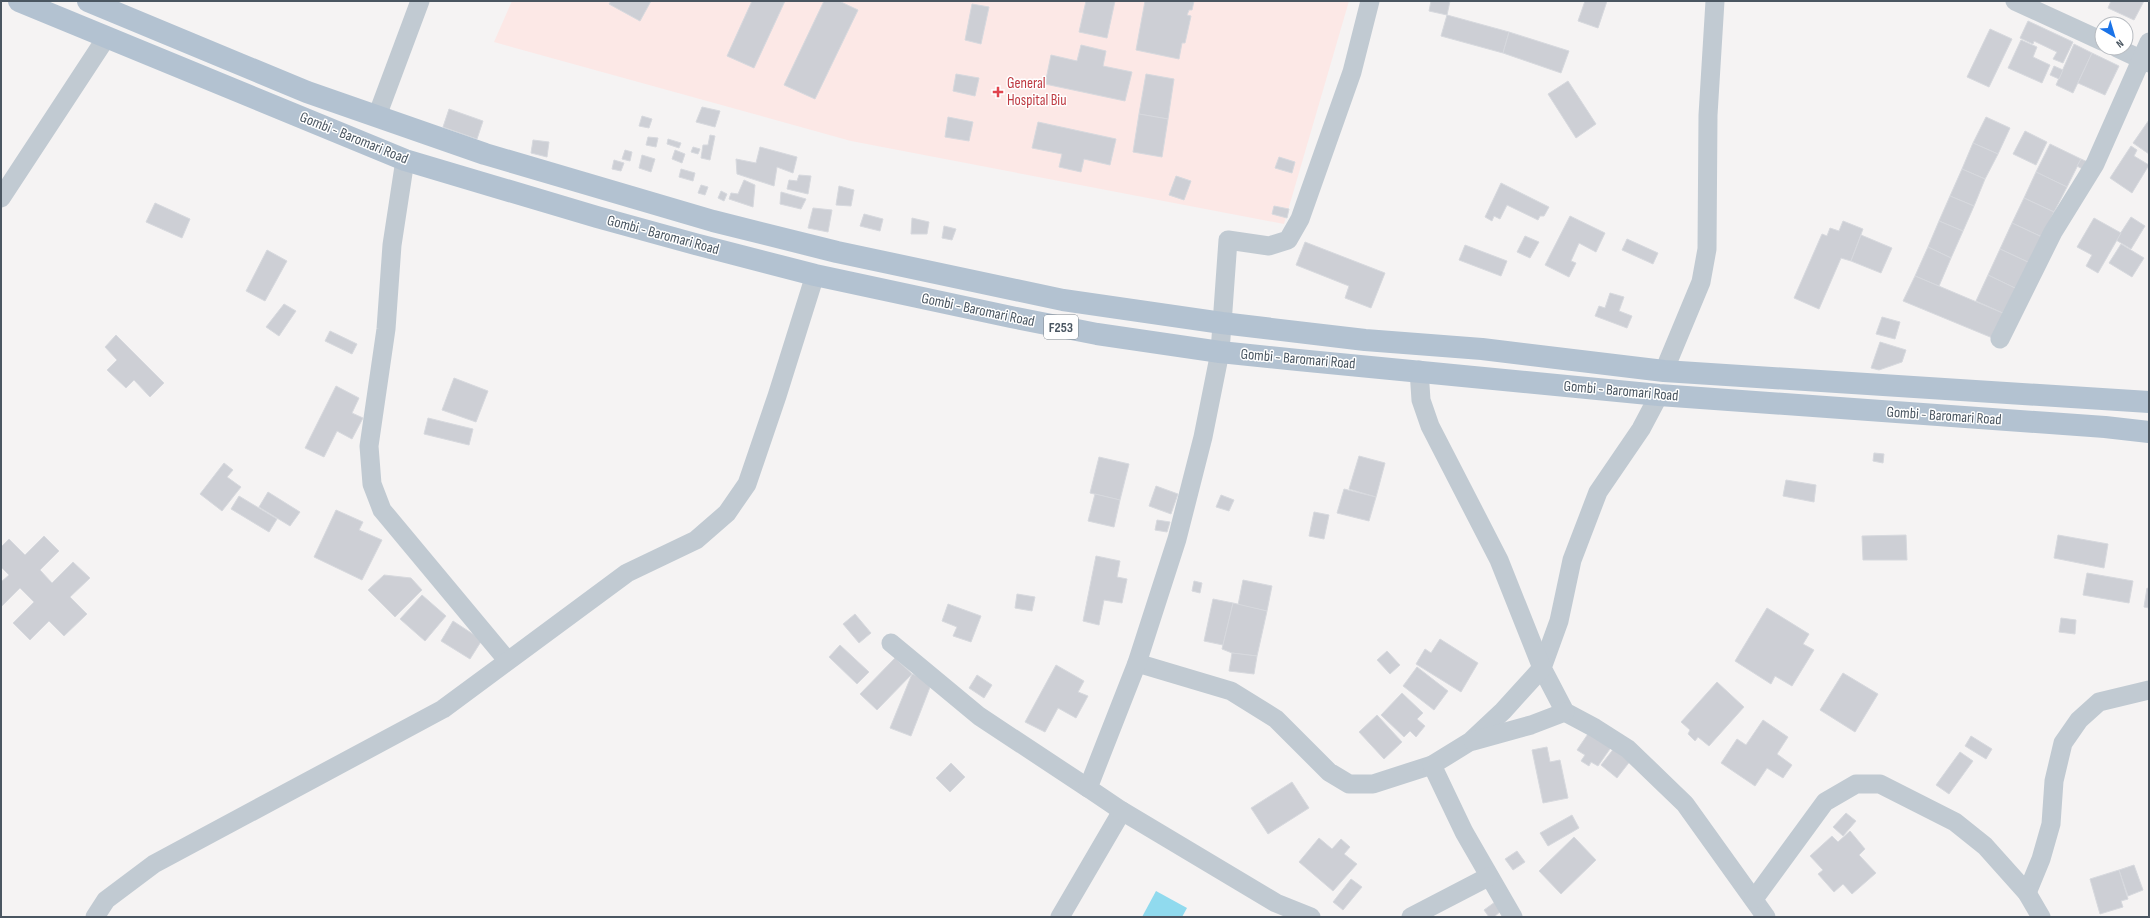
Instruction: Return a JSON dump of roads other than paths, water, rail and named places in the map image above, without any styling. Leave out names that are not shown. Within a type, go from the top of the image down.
[{"type":"main road","name":"Gombi - Baromari Road","points":[[19,1],[405,160],[597,218],[815,275],[1097,334],[1220,352],[1419,370],[1659,395],[2105,427],[2149,432]]},
{"type":"main road","name":"Gombi - Baromari Road","points":[[88,1],[195,44],[307,92],[485,154],[713,220],[844,254],[1063,300],[1222,323],[1364,340],[1482,350],[1664,371],[2149,402]]},
{"type":"main road","points":[[179,67],[195,44]]},
{"type":"street","points":[[377,116],[420,1]]},
{"type":"street","points":[[1088,788],[1137,663],[1177,539],[1203,437],[1220,352],[1228,240],[1269,246],[1288,240],[1300,219],[1352,72],[1370,1]]},
{"type":"street","points":[[1664,371],[1701,282],[1708,249],[1708,115],[1715,1]]},
{"type":"street","points":[[2015,1],[2094,37]]},
{"type":"street","points":[[1,198],[106,38]]},
{"type":"street","points":[[2000,339],[2053,232],[2095,164],[2146,55],[2134,52]]},
{"type":"street","points":[[405,160],[392,245],[386,329],[369,446],[372,484],[382,510],[507,660]]},
{"type":"street","points":[[95,917],[106,900],[154,864],[443,709],[507,660],[627,573],[696,540],[727,513],[747,484],[777,396],[815,275]]},
{"type":"street","points":[[1419,370],[1421,400],[1430,426],[1499,560],[1542,668],[1565,712],[1596,728],[1628,749],[1654,772],[1685,804],[1766,917]]},
{"type":"street","points":[[1137,663],[1231,690],[1276,719],[1329,772],[1350,784],[1374,784],[1432,765],[1471,741],[1503,712],[1542,668],[1558,621],[1572,560],[1598,492],[1641,429],[1659,395]]},
{"type":"street","points":[[891,643],[979,716],[1122,811],[1277,912],[1311,917]]},
{"type":"street","points":[[2027,893],[2041,859],[2051,824],[2054,781],[2063,743],[2079,720],[2099,702],[2149,690]]},
{"type":"street","points":[[1471,741],[1531,725],[1565,712]]},
{"type":"street","points":[[1432,765],[1464,832],[1488,877],[1513,917]]},
{"type":"street","points":[[1754,899],[1825,802],[1856,784],[1880,784],[1955,822],[1984,846],[2027,893],[2041,917]]},
{"type":"street","points":[[1060,917],[1122,811]]},
{"type":"street","points":[[1411,917],[1488,877]]},
{"type":"water","points":[[1156,891],[1187,908],[1182,917],[1142,917]]},
{"type":"place","name":"General Hospital Biu","points":[[998,92]]}]
